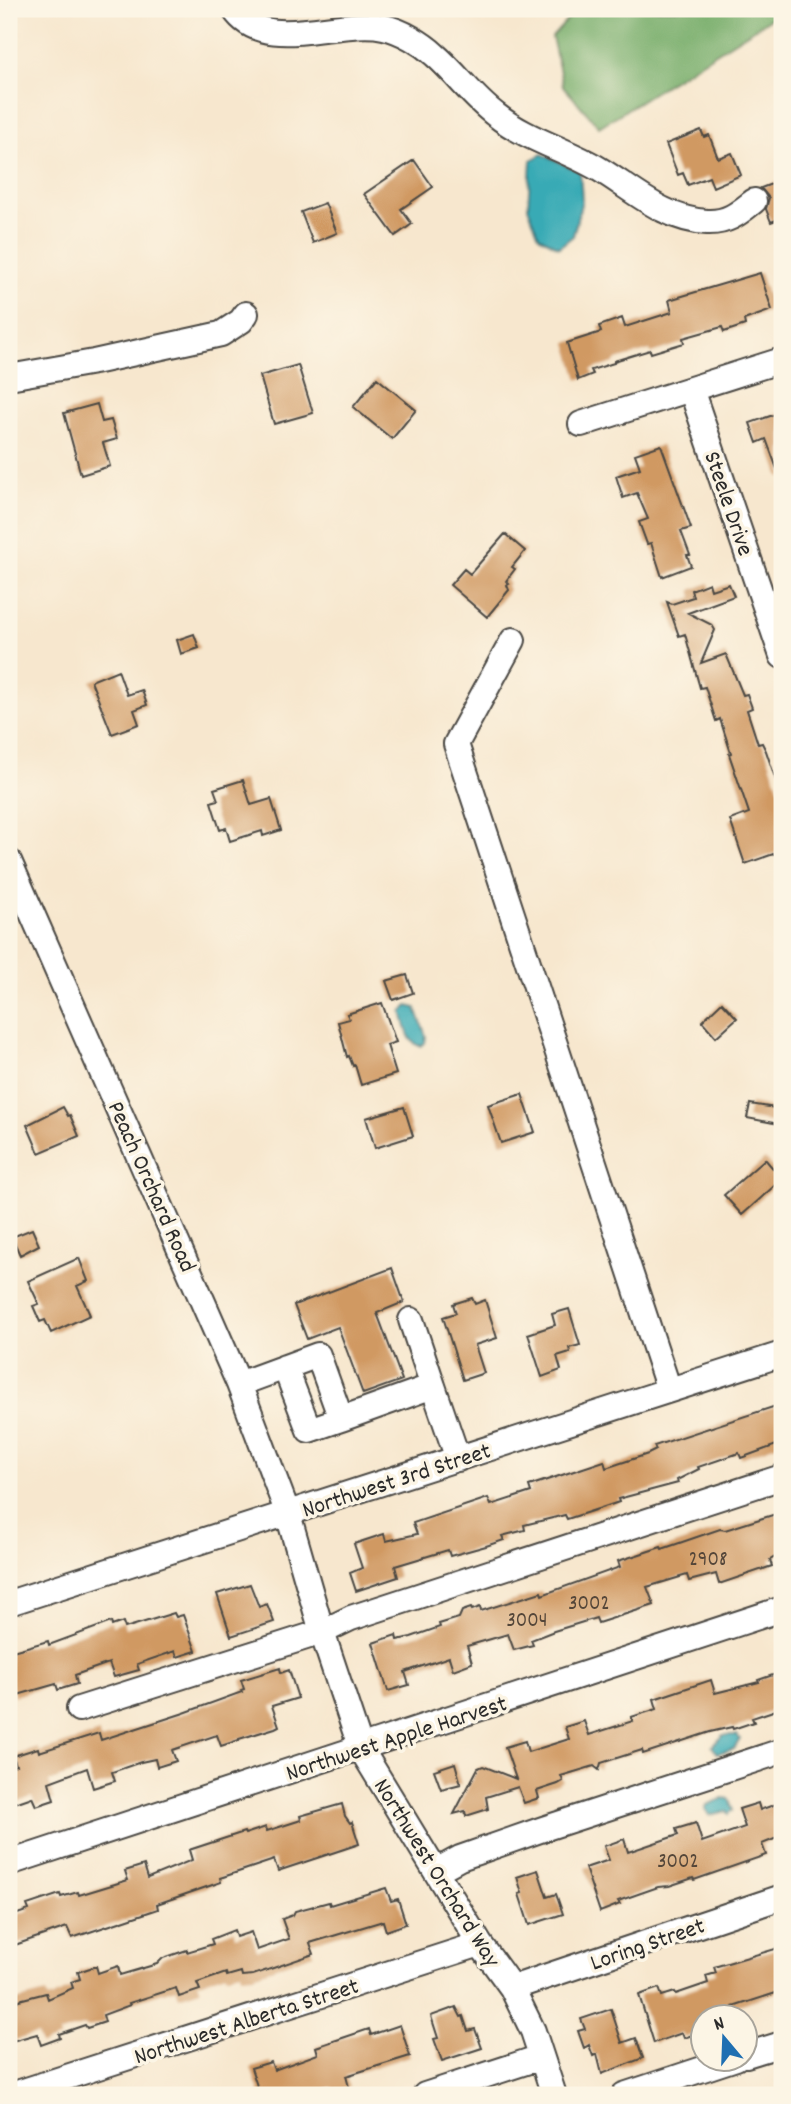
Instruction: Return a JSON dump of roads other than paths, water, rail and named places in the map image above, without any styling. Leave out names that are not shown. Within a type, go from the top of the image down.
[{"type":"street","points":[[233,9],[240,19],[259,30],[286,33],[370,26],[384,27],[405,34],[434,53],[493,113],[517,130],[598,169],[674,215],[708,222],[726,221],[754,201]]},
{"type":"street","points":[[9,377],[94,362],[221,334],[242,321],[246,314]]},
{"type":"street","points":[[581,424],[782,360]]},
{"type":"street","name":"Steele Drive","points":[[691,389],[782,656]]},
{"type":"street","points":[[513,640],[456,744],[669,1390]]},
{"type":"street","name":"Peach Orchard Road","points":[[9,862],[239,1384],[288,1514]]},
{"type":"street","points":[[411,1320],[458,1459]]},
{"type":"street","name":"Northwest 3rd Street","points":[[9,1603],[782,1354]]},
{"type":"street","points":[[239,1384],[318,1355],[341,1419]]},
{"type":"street","points":[[285,1367],[309,1430],[433,1385]]},
{"type":"street","points":[[79,1709],[323,1632],[351,1618],[782,1477]]},
{"type":"street","name":"Northwest Orchard Way","points":[[288,1514],[361,1748],[480,1944],[512,1988],[533,2031],[554,2095]]},
{"type":"street","name":"Northwest Apple Harvest","points":[[9,1863],[782,1609]]},
{"type":"street","points":[[436,1871],[460,1858],[782,1751]]},
{"type":"street","name":"Loring Street","points":[[512,1988],[782,1897]]},
{"type":"street","name":"Northwest Alberta Street","points":[[11,2095],[480,1944]]},
{"type":"street","points":[[760,2051],[782,2043]]},
{"type":"street","points":[[425,2095],[541,2057]]},
{"type":"street","points":[[624,2095],[696,2072]]},
{"type":"water","points":[[542,154],[580,172],[582,200],[573,236],[559,247],[539,236],[528,207],[531,160]]},
{"type":"water","points":[[408,1006],[416,1008],[426,1036],[425,1043],[420,1046],[412,1041],[406,1027],[402,1012]]},
{"type":"water","points":[[723,1735],[737,1735],[740,1739],[734,1749],[717,1753],[712,1746]]},
{"type":"water","points":[[724,1798],[729,1799],[733,1810],[729,1814],[727,1811],[709,1815],[705,1809],[707,1805]]},
{"type":"waterway","points":[[9,1446],[9,1454]]}]
